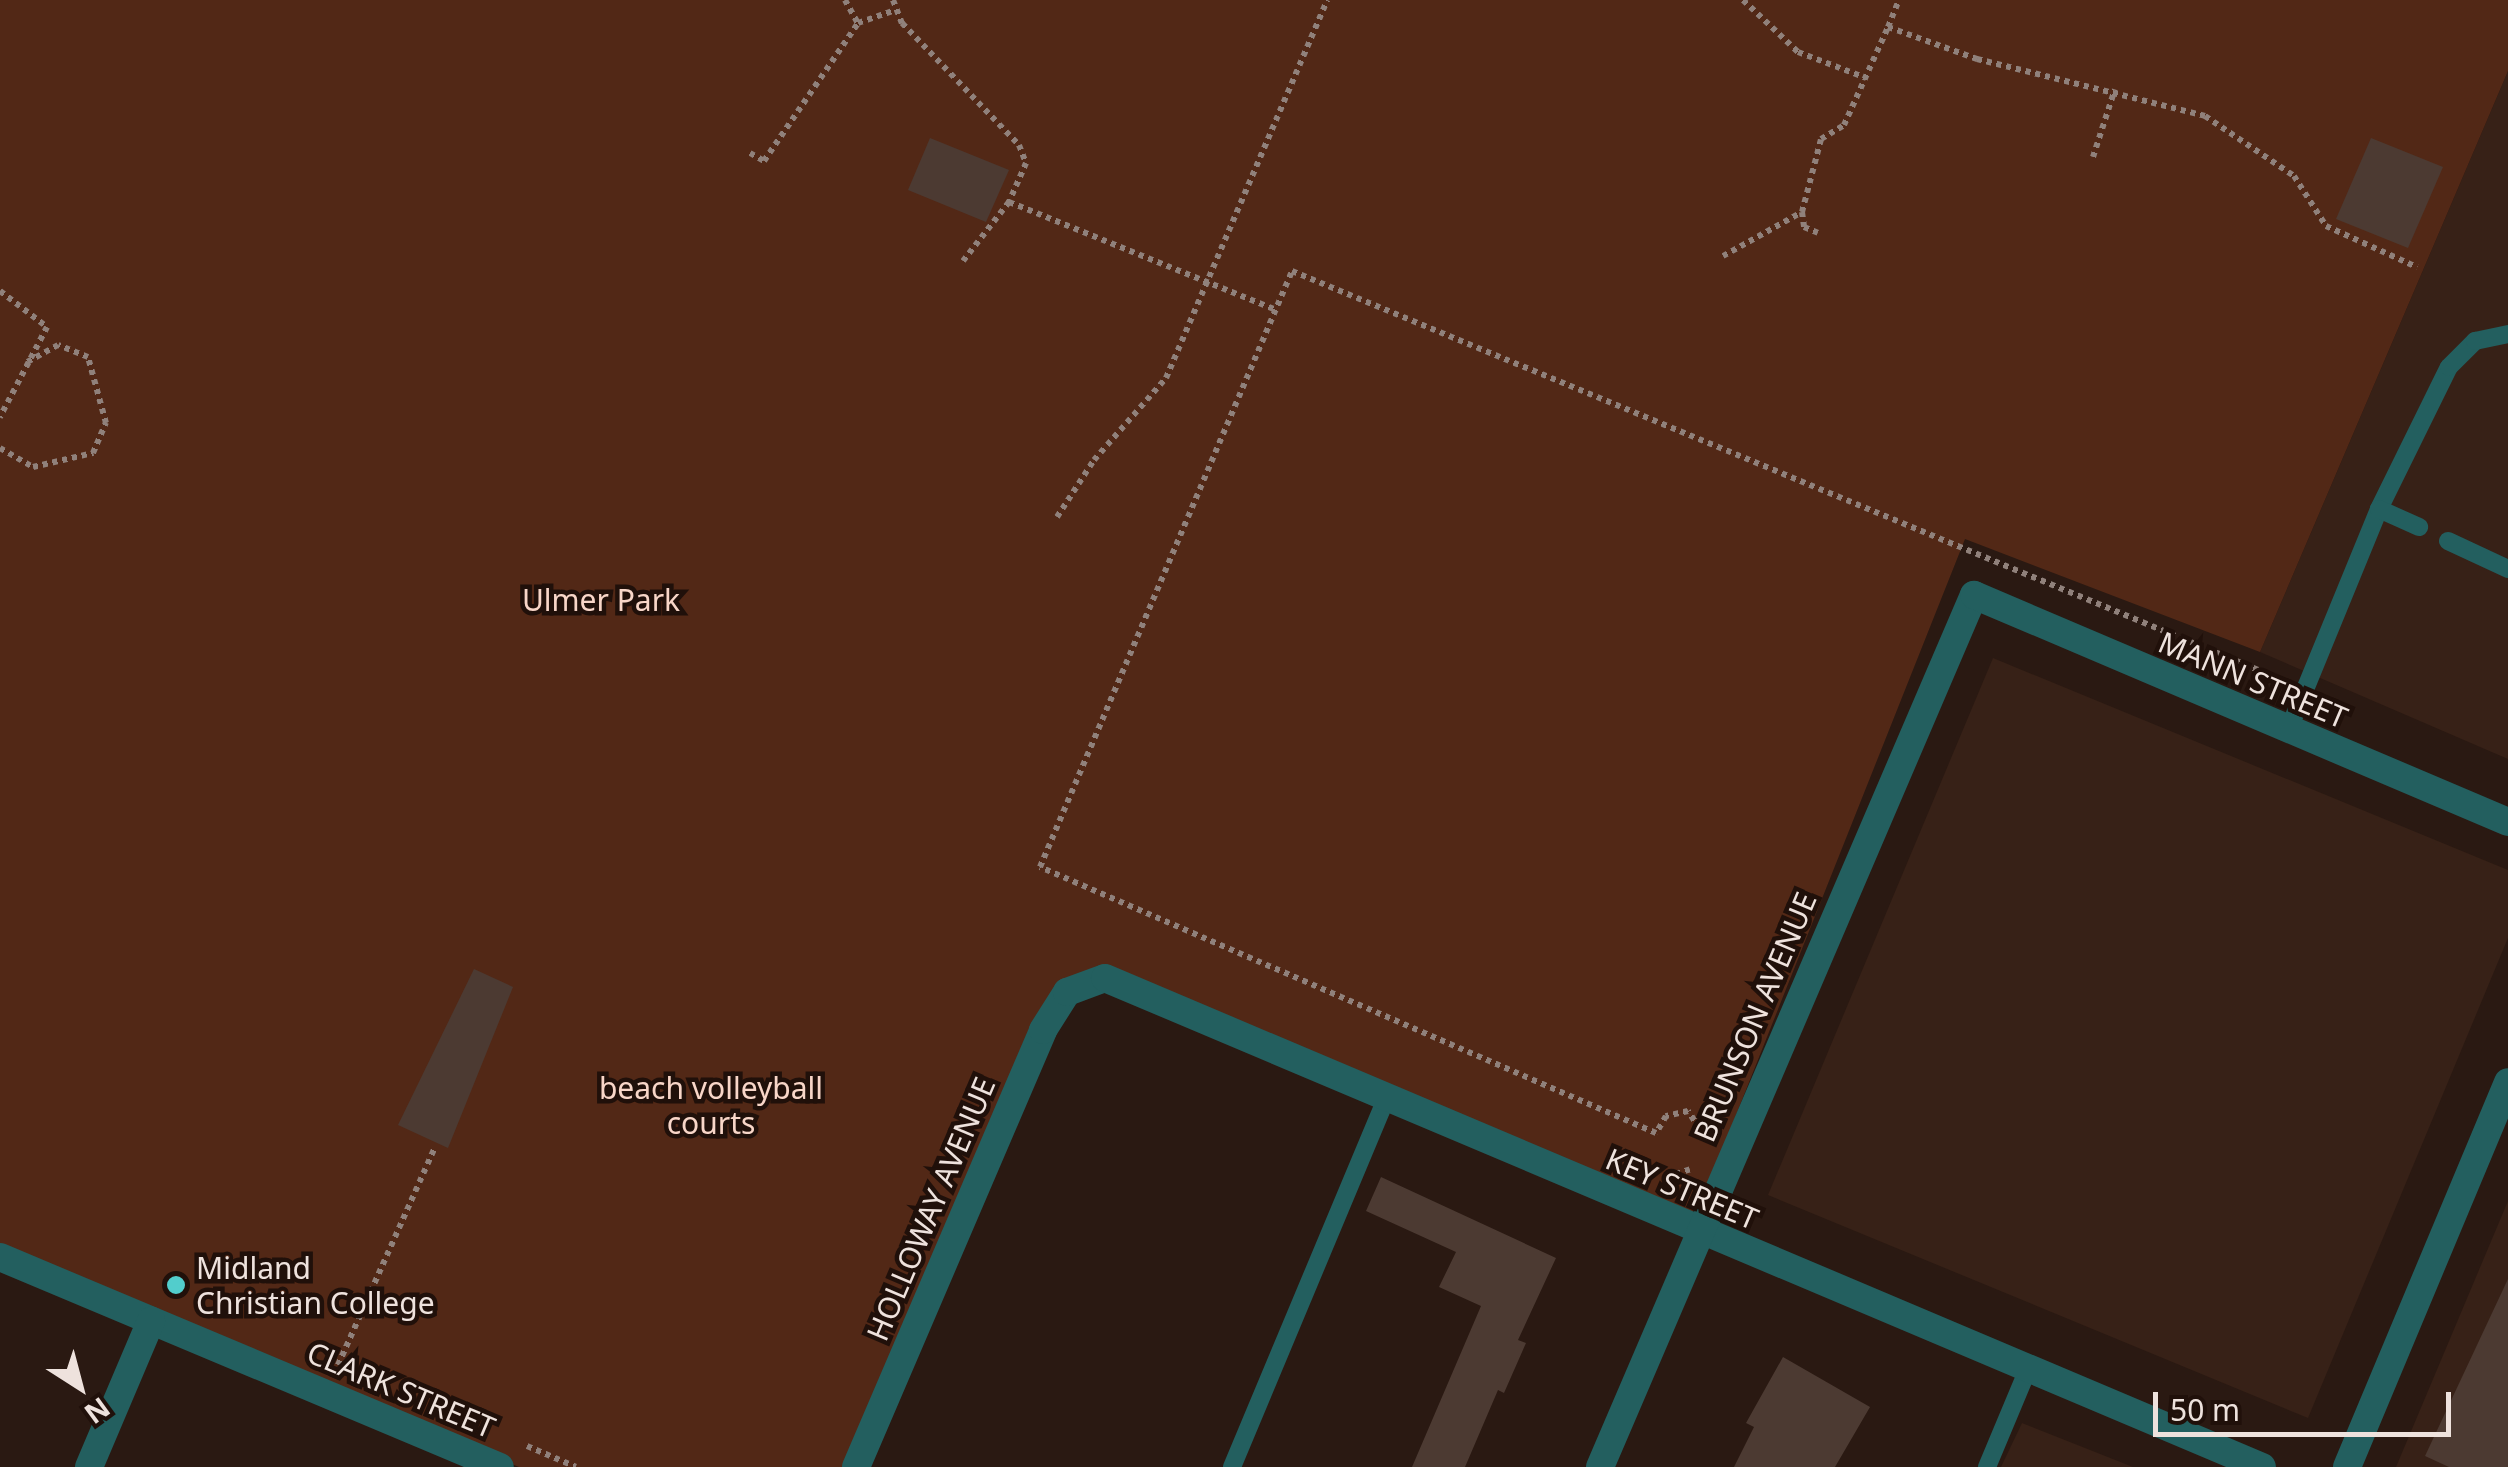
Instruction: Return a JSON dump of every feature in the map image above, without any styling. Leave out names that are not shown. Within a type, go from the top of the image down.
[{"type":"street","name":"MANN STREET","points":[[1974,595],[2508,822]]},
{"type":"street","name":"BRUNSON AVENUE","points":[[1600,1467],[1974,595]]},
{"type":"street","name":"KEY STREET","points":[[1078,985],[1105,978],[1137,986],[1698,1232],[2262,1467]]},
{"type":"street","name":"HOLLOWAY AVENUE","points":[[856,1467],[1043,1030],[1078,985]]},
{"type":"street","points":[[2347,1467],[2508,1082]]},
{"type":"street","name":"CLARK STREET","points":[[0,1257],[494,1466]]},
{"type":"street","points":[[89,1467],[151,1321]]},
{"type":"lane","points":[[2288,730],[2379,509],[2450,367],[2476,341],[2508,334]]},
{"type":"lane","points":[[2379,509],[2419,528]]},
{"type":"lane","points":[[2448,541],[2508,569]]},
{"type":"lane","points":[[1232,1467],[1386,1098]]},
{"type":"lane","points":[[1987,1467],[2028,1370]]},
{"type":"path","points":[[845,0],[858,23]]},
{"type":"path","points":[[893,0],[893,12],[1019,145],[1026,164],[1010,202],[963,261]]},
{"type":"path","points":[[1057,518],[1094,460],[1166,378],[1327,0]]},
{"type":"path","points":[[1743,0],[1798,52],[1866,78]]},
{"type":"path","points":[[1818,233],[1804,227],[1802,212],[1821,139],[1844,125],[1899,0]]},
{"type":"path","points":[[750,153],[764,161],[858,23],[893,12]]},
{"type":"path","points":[[1888,27],[1977,59],[2114,90],[2205,116],[2294,176],[2326,226],[2417,267]]},
{"type":"path","points":[[2093,156],[2114,90]]},
{"type":"path","points":[[1010,202],[1276,310]]},
{"type":"path","points":[[1723,256],[1802,212]]},
{"type":"path","points":[[1705,1147],[1706,1132],[1688,1111],[1666,1116],[1656,1133],[1040,866],[1292,270],[2286,681]]},
{"type":"path","points":[[0,291],[46,327],[0,417]]},
{"type":"path","points":[[0,448],[33,468],[93,452],[106,423],[88,357],[58,345],[27,362]]},
{"type":"path","points":[[325,1394],[434,1150]]},
{"type":"path","points":[[1646,1172],[1680,1177],[1696,1164]]},
{"type":"shaded area","points":[[2508,71],[2508,759],[2260,652]]},
{"type":"shaded area","points":[[1993,658],[2508,870],[2508,938],[2308,1418],[1768,1195]]},
{"type":"shaded area","points":[[2508,1201],[2508,1467],[2396,1467]]},
{"type":"shaded area","points":[[2022,1423],[2133,1467],[2001,1467]]},
{"type":"green space","name":"Ulmer Park","points":[[0,0],[2508,0],[2508,71],[2260,652],[1965,539],[1703,1198],[1688,1217],[1084,974],[849,1467],[519,1467],[0,1249]]},
{"type":"building","points":[[930,138],[1009,170],[986,222],[908,190]]},
{"type":"building","points":[[2371,138],[2443,167],[2408,248],[2336,219]]},
{"type":"building","points":[[474,969],[513,987],[448,1148],[398,1125]]},
{"type":"building","points":[[1381,1177],[1556,1258],[1518,1340],[1526,1343],[1504,1393],[1498,1390],[1465,1467],[1412,1467],[1481,1306],[1439,1287],[1456,1252],[1366,1211]]},
{"type":"building","points":[[2508,1279],[2508,1467],[2449,1467],[2425,1456]]},
{"type":"building","points":[[1783,1357],[1870,1407],[1835,1467],[1734,1467],[1754,1427],[1746,1423]]},
{"type":"place","name":"Midland Christian College","points":[[176,1285]]},
{"type":"park label","name":"beach volleyball courts","points":[[711,1105]]}]
